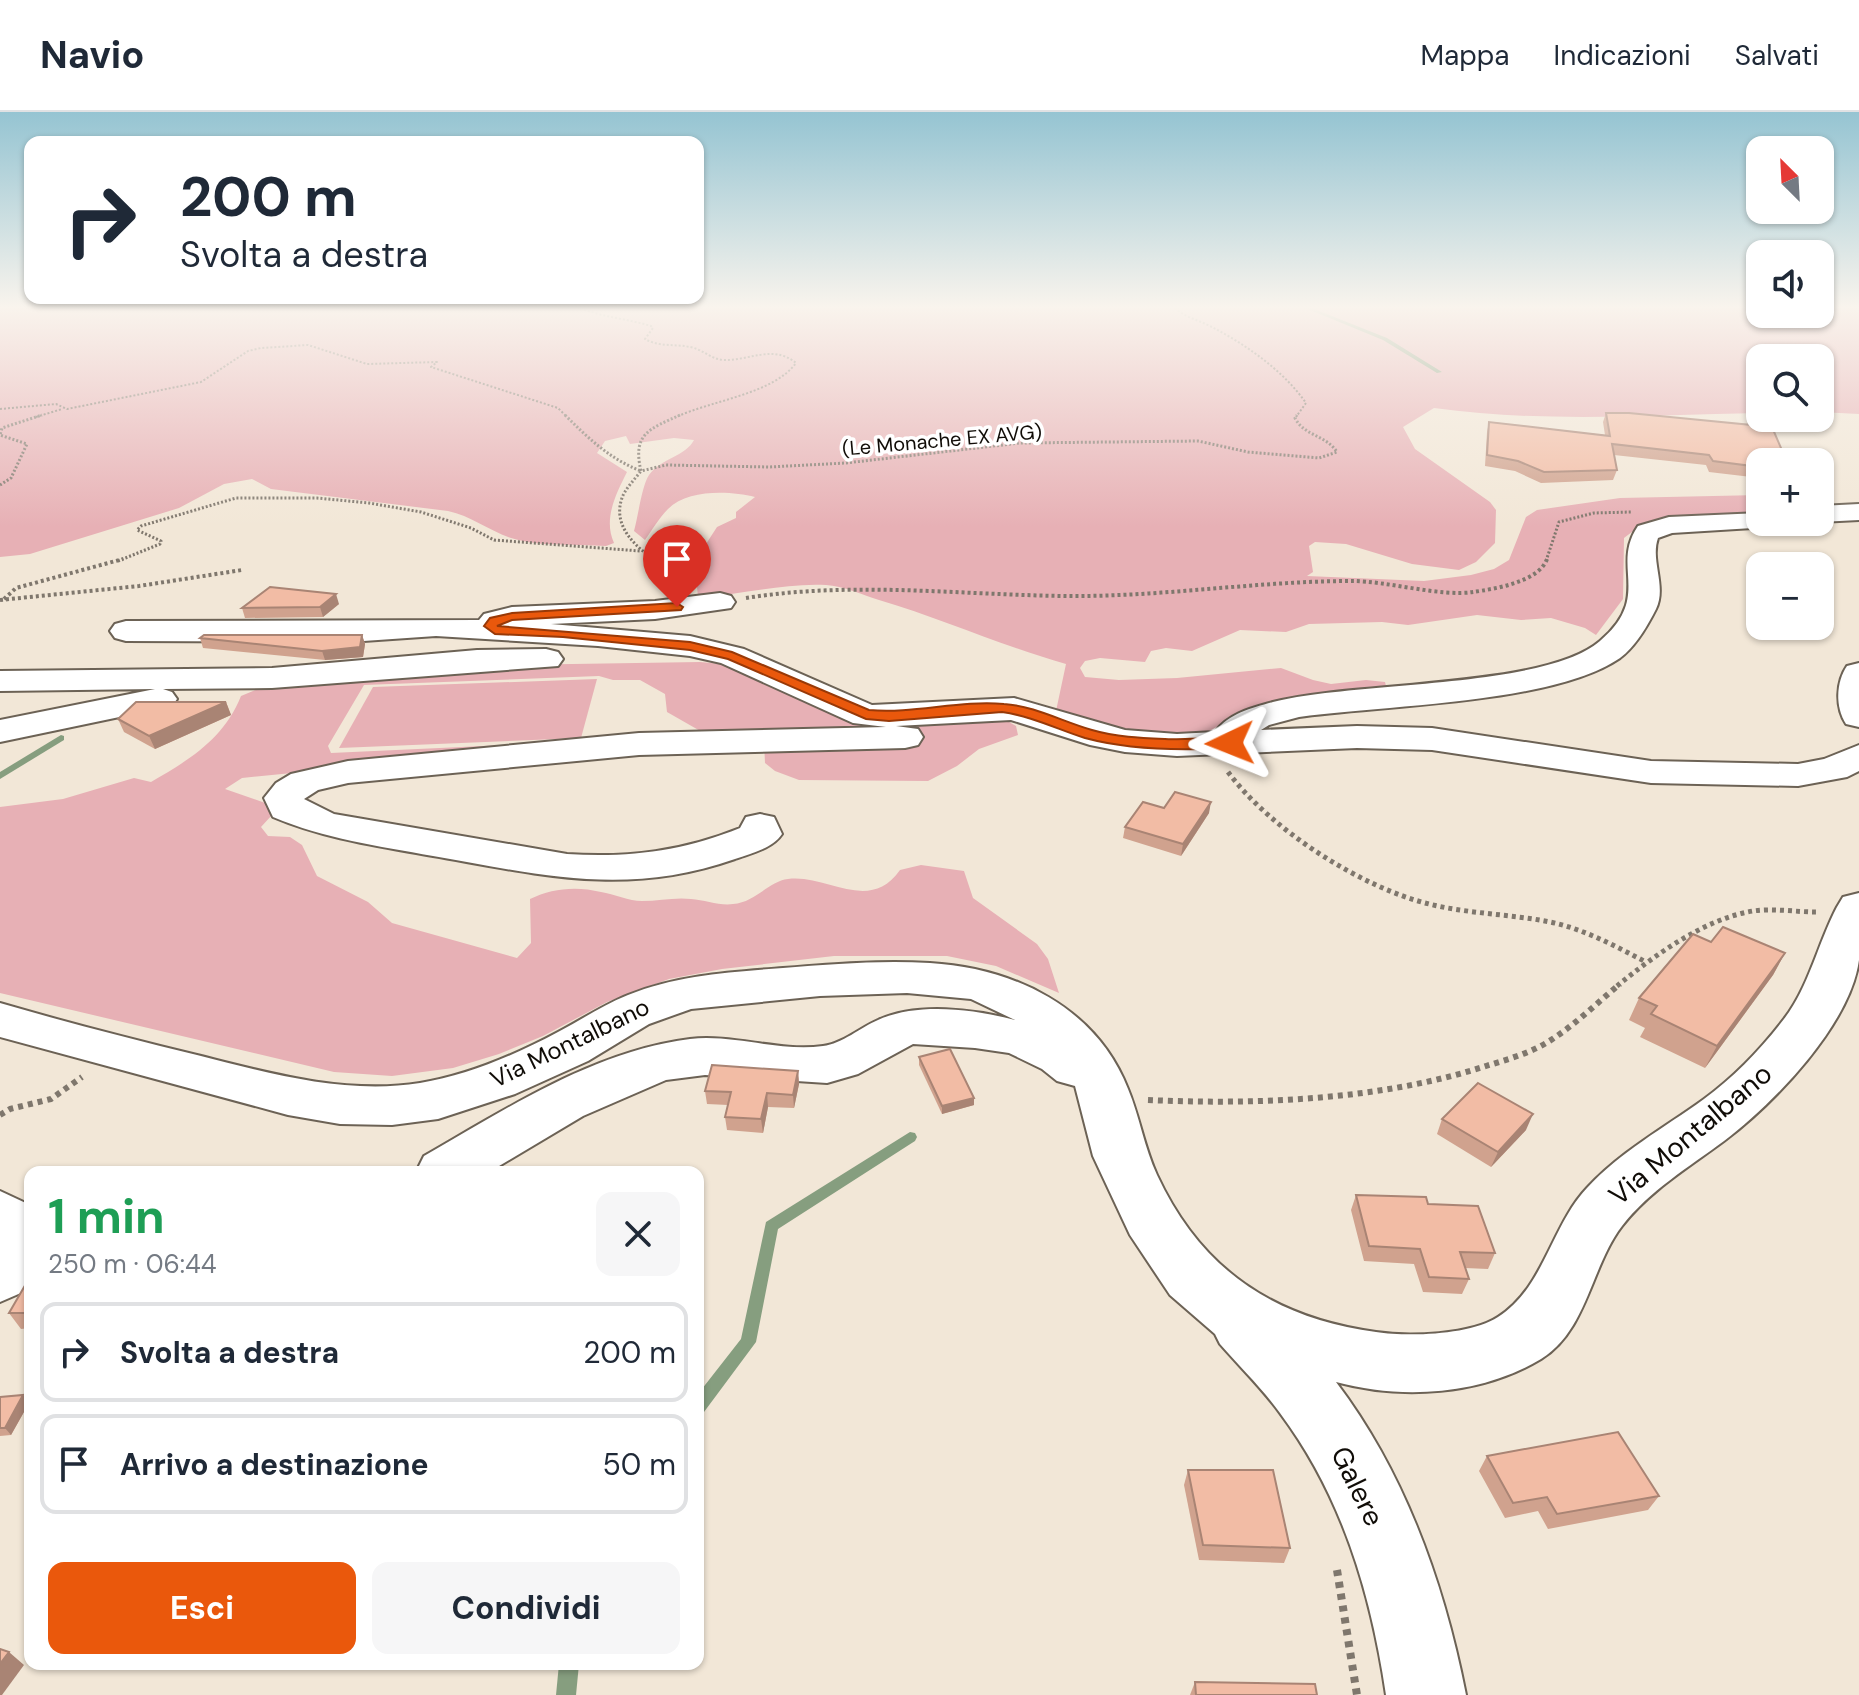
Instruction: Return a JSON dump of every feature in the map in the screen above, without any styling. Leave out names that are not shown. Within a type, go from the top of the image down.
[{"type":"street","points":[[1834,513],[1859,512]]},
{"type":"street","points":[[1224,744],[1243,723],[1283,710],[1483,687],[1570,670],[1587,663],[1608,651],[1624,636],[1645,599],[1645,573],[1640,551],[1648,532],[1684,524],[1746,522]]},
{"type":"street","points":[[495,630],[491,623],[512,616],[655,610],[720,602]]},
{"type":"street","points":[[126,631],[349,632],[436,627],[598,636],[690,646],[732,656],[866,715],[1002,708],[1125,741],[1224,744],[1357,737],[1432,739],[1651,772],[1747,775],[1798,775],[1834,769],[1859,756]]},
{"type":"street","points":[[0,681],[272,678],[477,660],[732,656]]},
{"type":"street","points":[[1859,673],[1855,687],[1859,716]]},
{"type":"street","points":[[0,731],[272,678]]},
{"type":"street","points":[[760,826],[762,834],[668,866],[604,871],[324,824],[287,809],[284,798],[290,790],[311,779],[348,772],[580,748],[984,732],[1039,733],[1062,726]]},
{"type":"street","name":"Via Montalbano","points":[[0,1020],[153,1063],[328,1103],[389,1106],[419,1103],[467,1091],[513,1074],[660,1001],[707,990],[838,978],[906,978],[980,985],[1034,1006],[1075,1046],[1094,1071],[1119,1151],[1161,1232],[1194,1279],[1227,1309],[1305,1344],[1370,1362],[1423,1365],[1474,1355],[1522,1336],[1552,1304],[1597,1215],[1622,1187],[1697,1133],[1760,1081],[1812,1016],[1857,910]]},
{"type":"street","points":[[454,1166],[505,1135],[640,1069],[688,1057],[723,1056],[770,1063],[830,1065],[905,1028],[1000,1031],[1014,1036],[1069,1063],[1106,1102]]},
{"type":"street","points":[[0,1215],[24,1230]]},
{"type":"street","points":[[0,1276],[24,1262]]},
{"type":"street","name":"Galere","points":[[1227,1309],[1304,1392],[1348,1459],[1390,1553],[1420,1658],[1426,1695]]},
{"type":"path","points":[[0,485],[11,478],[27,444],[0,435],[2,428],[62,409],[206,379]]},
{"type":"path","points":[[468,379],[558,408],[594,444],[621,463],[641,471]]},
{"type":"path","points":[[655,610],[673,588],[676,572],[641,551],[625,532],[621,517],[622,498],[641,471],[635,454],[637,446],[648,431],[716,400],[757,391],[779,379]]},
{"type":"path","name":"(Le Monache EX AVG)","points":[[641,471],[666,465],[769,467],[846,463],[1020,443],[1198,441],[1248,452],[1319,458],[1333,455],[1336,447],[1332,443],[1300,430],[1297,425],[1295,418],[1306,403],[1288,379]]},
{"type":"path","points":[[0,409],[56,404],[65,406],[62,409]]},
{"type":"path","points":[[2,600],[16,588],[112,563],[160,544],[161,541],[137,530],[141,526],[235,498],[255,496],[350,499],[422,513],[480,532],[494,540],[641,551]]},
{"type":"path","points":[[720,602],[820,589],[1069,596],[1354,581],[1470,593],[1517,583],[1545,565],[1559,522],[1594,513],[1634,512]]},
{"type":"path","points":[[2,600],[139,586],[242,570]]},
{"type":"path","points":[[1224,744],[1236,787],[1252,803],[1305,843],[1376,883],[1427,903],[1551,923],[1601,939],[1646,962]]},
{"type":"path","points":[[1106,1102],[1152,1098],[1209,1103],[1308,1098],[1441,1081],[1516,1057],[1553,1039],[1646,962],[1720,920],[1755,911],[1857,910]]},
{"type":"path","points":[[0,1115],[10,1109],[51,1099],[67,1085],[89,1074],[153,1063]]},
{"type":"path","points":[[1331,1554],[1337,1569],[1357,1695]]},
{"type":"shaded area","points":[[0,379],[1746,379],[1746,413],[1555,417],[1434,408],[1403,427],[1415,449],[1490,502],[1496,510],[1495,543],[1476,562],[1459,570],[1412,564],[1346,544],[1315,542],[1309,546],[1313,572],[1307,576],[1424,581],[1471,575],[1494,569],[1509,560],[1526,517],[1537,510],[1620,498],[1746,495],[1746,518],[1641,525],[1624,538],[1623,599],[1596,635],[1585,628],[1551,618],[1521,620],[1477,615],[1408,625],[1382,622],[1309,624],[1286,632],[1240,630],[1192,651],[1166,648],[1151,651],[1145,662],[1100,658],[1085,661],[1080,668],[1085,677],[1119,680],[1281,668],[1331,684],[1366,680],[1385,682],[1387,690],[1226,721],[1202,736],[1114,729],[1056,711],[1066,664],[846,589],[810,585],[698,597],[696,577],[668,554],[706,544],[717,527],[736,518],[736,512],[755,497],[710,493],[687,498],[668,509],[645,540],[634,531],[649,475],[694,440],[674,438],[630,444],[626,436],[605,441],[597,453],[627,472],[610,516],[614,543],[606,546],[522,541],[448,511],[271,489],[252,479],[224,484],[179,508],[30,554],[0,557]]},
{"type":"shaded area","points":[[1834,379],[1859,379],[1859,414],[1834,413]]},
{"type":"shaded area","points":[[722,664],[858,725],[885,728],[1002,718],[1016,726],[1018,735],[979,749],[957,766],[928,781],[799,780],[775,771],[765,763],[764,742],[702,732],[667,712],[665,694],[640,680],[613,680],[599,676],[364,685],[328,746],[331,753],[569,742],[567,746],[242,778],[225,789],[268,804],[272,815],[261,827],[268,836],[290,837],[302,845],[317,876],[368,902],[392,923],[517,958],[531,943],[530,899],[556,890],[592,890],[637,901],[685,899],[728,904],[749,900],[775,883],[788,879],[803,879],[861,891],[888,883],[900,870],[921,865],[964,871],[973,898],[1037,944],[1048,959],[1059,993],[996,966],[947,956],[834,956],[722,969],[669,979],[607,1002],[543,1036],[499,1054],[453,1068],[392,1076],[334,1072],[0,993],[0,807],[63,799],[134,778],[151,782],[204,747],[225,724],[241,696],[258,689],[501,665]]},
{"type":"shaded area","points":[[597,679],[581,738],[339,748],[373,687]]},
{"type":"building","points":[[1606,413],[1629,413],[1746,424],[1746,432],[1774,432],[1781,448],[1746,448],[1746,465],[1713,461],[1709,455],[1612,444],[1617,470],[1544,472],[1518,461],[1487,455],[1489,422],[1610,436]]},
{"type":"building","points":[[270,587],[336,594],[320,607],[242,608]]},
{"type":"building","points":[[204,635],[362,635],[360,647],[322,651],[200,638]]},
{"type":"building","points":[[136,702],[226,702],[149,736],[118,719]]},
{"type":"building","points":[[1175,792],[1211,802],[1183,844],[1125,827],[1143,802],[1164,808]]},
{"type":"building","points":[[1723,927],[1785,953],[1717,1046],[1651,1014],[1657,1006],[1639,998],[1693,934],[1711,942]]},
{"type":"building","points":[[950,1049],[974,1098],[942,1106],[919,1057]]},
{"type":"building","points":[[712,1065],[798,1071],[793,1095],[767,1093],[761,1119],[725,1117],[731,1092],[705,1091]]},
{"type":"building","points":[[1478,1083],[1533,1114],[1498,1152],[1442,1119]]},
{"type":"building","points":[[1356,1195],[1426,1197],[1428,1204],[1478,1206],[1495,1253],[1460,1252],[1469,1279],[1429,1277],[1420,1249],[1369,1246]]},
{"type":"building","points":[[24,1287],[24,1313],[9,1313]]},
{"type":"building","points":[[23,1395],[5,1428],[0,1428],[0,1397]]},
{"type":"building","points":[[1618,1432],[1659,1496],[1557,1514],[1547,1497],[1513,1503],[1487,1456]]},
{"type":"building","points":[[1188,1470],[1273,1470],[1290,1548],[1203,1545]]},
{"type":"building","points":[[0,1649],[9,1652],[0,1664]]},
{"type":"building","points":[[1195,1682],[1315,1684],[1317,1695],[1196,1695]]},
{"type":"waterway","points":[[0,776],[61,738]]},
{"type":"waterway","points":[[704,1399],[748,1342],[771,1226],[910,1137]]},
{"type":"waterway","points":[[566,1695],[568,1670]]},
{"type":"route","points":[[677,607],[512,616],[495,621],[490,626],[495,630],[563,633],[690,646],[732,656],[866,715],[1002,708],[1125,741],[1177,745],[1230,743]]}]
